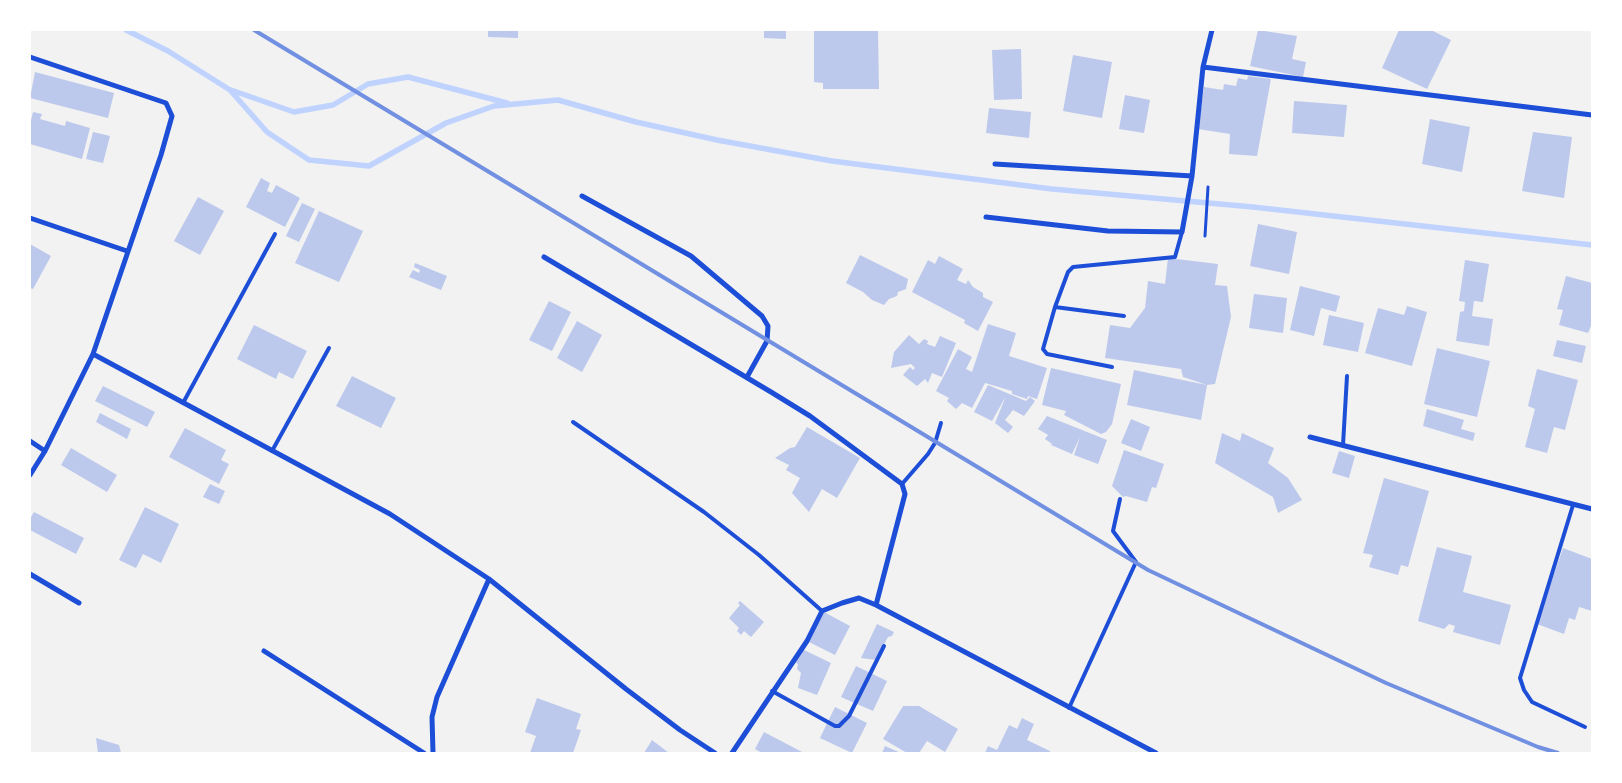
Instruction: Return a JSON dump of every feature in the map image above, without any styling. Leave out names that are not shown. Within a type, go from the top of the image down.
[{"type":"street","points":[[986,217],[1108,231],[1182,232],[1192,176],[1203,67],[1212,30]]},
{"type":"street","points":[[30,57],[166,102],[172,116],[161,154],[93,354],[45,451],[30,475]]},
{"type":"street","points":[[1203,67],[1592,115]]},
{"type":"street","points":[[994,164],[1192,176]]},
{"type":"street","points":[[582,196],[691,256],[762,316],[768,326],[767,341],[747,377]]},
{"type":"street","points":[[30,218],[128,251]]},
{"type":"street","points":[[544,257],[810,416],[902,484],[905,494],[876,605]]},
{"type":"street","points":[[93,354],[390,514],[489,579],[626,689],[680,730],[715,753]]},
{"type":"street","points":[[1310,437],[1592,509]]},
{"type":"street","points":[[30,441],[45,451]]},
{"type":"street","points":[[30,574],[79,603]]},
{"type":"street","points":[[433,753],[432,717],[437,697],[489,579]]},
{"type":"street","points":[[732,753],[807,641],[822,611],[842,602],[859,598],[876,605],[1156,753]]},
{"type":"street","points":[[264,651],[424,753]]},
{"type":"lane","points":[[1112,367],[1047,354],[1043,349],[1055,307],[1068,272],[1073,266],[1175,257],[1182,232]]},
{"type":"lane","points":[[184,403],[275,234]]},
{"type":"lane","points":[[1055,307],[1124,316]]},
{"type":"lane","points":[[272,451],[329,348]]},
{"type":"lane","points":[[1343,445],[1347,376]]},
{"type":"lane","points":[[573,422],[704,512],[759,555],[822,611]]},
{"type":"lane","points":[[902,484],[928,454],[935,443],[941,423]]},
{"type":"lane","points":[[1069,708],[1136,562],[1113,531],[1120,499]]},
{"type":"lane","points":[[1573,505],[1520,678],[1524,690],[1532,702],[1585,727]]},
{"type":"lane","points":[[772,691],[835,726],[839,726],[849,716],[884,646]]},
{"type":"path","points":[[1205,236],[1208,187]]},
{"type":"building","points":[[488,30],[518,30],[518,38],[488,37]]},
{"type":"building","points":[[764,30],[786,30],[786,39],[764,38]]},
{"type":"building","points":[[814,30],[878,30],[879,89],[823,89],[823,83],[814,82]]},
{"type":"building","points":[[1258,30],[1297,36],[1292,59],[1306,62],[1303,77],[1250,66]]},
{"type":"building","points":[[1399,30],[1431,30],[1451,40],[1427,89],[1382,68]]},
{"type":"building","points":[[1021,49],[1022,99],[994,100],[992,50]]},
{"type":"building","points":[[1073,55],[1112,62],[1102,118],[1063,111]]},
{"type":"building","points":[[35,72],[114,93],[108,118],[30,98]]},
{"type":"building","points":[[1248,76],[1271,79],[1257,156],[1229,154],[1230,134],[1198,129],[1204,87],[1223,90],[1224,84],[1236,86],[1238,78],[1247,80]]},
{"type":"building","points":[[1125,95],[1150,100],[1144,133],[1119,129]]},
{"type":"building","points":[[1294,101],[1347,105],[1344,137],[1292,133]]},
{"type":"building","points":[[989,108],[1031,112],[1029,138],[986,133]]},
{"type":"building","points":[[33,112],[42,114],[40,119],[65,126],[66,121],[90,128],[82,159],[30,144],[30,124]]},
{"type":"building","points":[[1430,119],[1470,127],[1462,172],[1422,164]]},
{"type":"building","points":[[93,132],[110,136],[103,163],[86,159]]},
{"type":"building","points":[[1533,132],[1572,137],[1564,198],[1522,191]]},
{"type":"building","points":[[261,178],[270,183],[267,191],[272,193],[276,185],[300,198],[285,227],[246,207]]},
{"type":"building","points":[[198,197],[224,211],[200,255],[174,241]]},
{"type":"building","points":[[302,203],[315,209],[299,242],[286,236]]},
{"type":"building","points":[[319,211],[363,231],[339,282],[295,263]]},
{"type":"building","points":[[1258,224],[1297,232],[1289,274],[1250,266]]},
{"type":"building","points":[[30,244],[51,256],[33,289],[30,288]]},
{"type":"building","points":[[860,255],[908,279],[906,289],[898,292],[897,296],[889,299],[884,305],[872,300],[863,292],[846,283]]},
{"type":"building","points":[[939,256],[963,269],[957,280],[966,284],[968,280],[973,287],[983,293],[983,297],[993,302],[978,331],[964,323],[965,320],[912,292],[928,260],[935,264]]},
{"type":"building","points":[[1168,258],[1218,264],[1215,285],[1227,286],[1231,317],[1215,384],[1207,385],[1183,377],[1181,369],[1105,358],[1110,325],[1130,328],[1145,308],[1148,281],[1165,284]]},
{"type":"building","points":[[1465,260],[1489,264],[1483,302],[1474,301],[1472,316],[1493,319],[1489,346],[1456,341],[1460,312],[1464,311],[1465,302],[1459,301]]},
{"type":"building","points":[[415,263],[447,276],[441,290],[409,277],[413,270],[419,273],[420,270],[414,267]]},
{"type":"building","points":[[1566,276],[1592,283],[1592,323],[1588,333],[1559,325],[1563,310],[1557,309]]},
{"type":"building","points":[[1300,286],[1340,296],[1336,312],[1321,308],[1314,336],[1290,330]]},
{"type":"building","points":[[1254,294],[1287,298],[1283,333],[1249,328]]},
{"type":"building","points":[[549,301],[571,312],[552,351],[529,340]]},
{"type":"building","points":[[1407,306],[1427,312],[1412,366],[1365,353],[1378,308],[1404,315]]},
{"type":"building","points":[[1329,315],[1364,323],[1358,352],[1323,345]]},
{"type":"building","points":[[577,321],[602,335],[582,372],[557,358]]},
{"type":"building","points":[[988,324],[1016,333],[1009,356],[1047,368],[1037,399],[1028,396],[1027,399],[1012,394],[1012,391],[985,383],[972,408],[962,403],[956,409],[947,401],[949,398],[936,391],[958,349],[972,357],[966,369],[972,372]]},
{"type":"building","points":[[254,325],[307,351],[293,379],[279,372],[276,379],[237,359]]},
{"type":"building","points":[[909,335],[919,344],[924,339],[928,341],[927,344],[935,347],[940,336],[956,343],[942,377],[932,373],[928,383],[925,379],[917,386],[903,375],[910,367],[913,370],[915,368],[911,364],[891,368],[894,352]]},
{"type":"building","points":[[1557,340],[1586,346],[1582,363],[1553,356]]},
{"type":"building","points":[[1437,348],[1490,361],[1477,417],[1424,404]]},
{"type":"building","points":[[1051,368],[1121,384],[1112,424],[1106,432],[1101,434],[1064,415],[1066,411],[1042,405]]},
{"type":"building","points":[[1537,369],[1578,380],[1565,430],[1554,427],[1547,453],[1525,447],[1535,409],[1528,406]]},
{"type":"building","points":[[1134,370],[1207,385],[1201,420],[1127,405]]},
{"type":"building","points":[[352,376],[396,398],[381,428],[336,406]]},
{"type":"building","points":[[988,385],[1026,401],[1030,397],[1035,401],[1024,416],[1013,410],[1005,420],[1013,427],[1008,433],[995,423],[1006,396],[992,421],[974,412]]},
{"type":"building","points":[[103,386],[155,412],[147,427],[95,401]]},
{"type":"building","points":[[1427,409],[1464,420],[1461,429],[1475,433],[1473,441],[1423,426]]},
{"type":"building","points":[[100,413],[131,429],[127,439],[96,422]]},
{"type":"building","points":[[1047,416],[1107,440],[1098,464],[1074,455],[1080,437],[1072,454],[1051,445],[1045,439],[1048,435],[1038,429]]},
{"type":"building","points":[[1131,419],[1150,427],[1141,451],[1121,443]]},
{"type":"building","points":[[807,427],[860,458],[837,498],[822,489],[809,512],[792,493],[800,478],[786,470],[789,465],[775,458],[790,448],[795,447]]},
{"type":"building","points":[[185,428],[226,450],[221,460],[229,464],[219,484],[169,457]]},
{"type":"building","points":[[1222,433],[1240,441],[1242,433],[1274,448],[1268,463],[1288,478],[1302,500],[1278,513],[1273,497],[1215,463]]},
{"type":"building","points":[[71,448],[117,475],[107,492],[61,465]]},
{"type":"building","points":[[1124,450],[1164,464],[1156,488],[1152,487],[1147,502],[1126,496],[1123,497],[1112,486]]},
{"type":"building","points":[[1339,451],[1355,456],[1349,478],[1332,473]]},
{"type":"building","points":[[1384,478],[1429,491],[1408,567],[1401,565],[1398,575],[1369,567],[1373,555],[1363,553]]},
{"type":"building","points":[[210,484],[225,491],[219,504],[203,497]]},
{"type":"building","points":[[145,507],[179,524],[161,563],[143,554],[136,568],[119,560]]},
{"type":"building","points":[[34,512],[84,538],[76,554],[30,530],[30,519]]},
{"type":"building","points":[[1437,547],[1472,556],[1463,592],[1511,605],[1500,645],[1453,632],[1455,626],[1449,624],[1444,629],[1418,621]]},
{"type":"building","points":[[1563,548],[1592,559],[1592,611],[1579,607],[1575,620],[1569,618],[1564,634],[1537,624]]},
{"type":"building","points":[[740,601],[764,622],[751,637],[744,631],[741,635],[737,631],[739,628],[729,618],[740,605],[738,603]]},
{"type":"building","points":[[822,611],[850,626],[835,655],[807,641]]},
{"type":"building","points":[[877,624],[894,632],[892,636],[888,637],[876,660],[861,658]]},
{"type":"building","points":[[802,649],[831,663],[817,695],[798,688],[801,673],[797,669],[798,664],[793,661]]},
{"type":"building","points":[[856,666],[887,681],[873,711],[841,697]]},
{"type":"building","points":[[537,698],[581,714],[576,729],[581,730],[573,753],[530,753],[536,736],[525,732]]},
{"type":"building","points":[[903,706],[919,706],[958,729],[945,752],[927,741],[919,753],[907,753],[883,739]]},
{"type":"building","points":[[835,707],[867,723],[852,753],[820,738]]},
{"type":"building","points":[[1022,718],[1034,724],[1027,740],[1050,751],[1049,753],[985,753],[988,746],[997,750],[1009,725],[1017,729]]},
{"type":"building","points":[[764,732],[804,753],[762,753],[755,749]]},
{"type":"building","points":[[96,738],[119,745],[121,753],[98,753]]},
{"type":"building","points":[[652,740],[669,753],[644,753]]},
{"type":"building","points":[[885,746],[901,753],[882,753]]},
{"type":"waterway","points":[[126,30],[168,51],[230,90],[267,132],[309,160],[369,166],[446,123],[494,106],[558,100],[636,122],[717,140],[832,161],[1052,189],[1253,207],[1592,245]]},
{"type":"waterway","points":[[231,90],[294,112],[333,105],[368,84],[408,77],[507,103]]},
{"type":"railway","points":[[254,30],[1148,570],[1386,683],[1538,747],[1558,753]]}]
